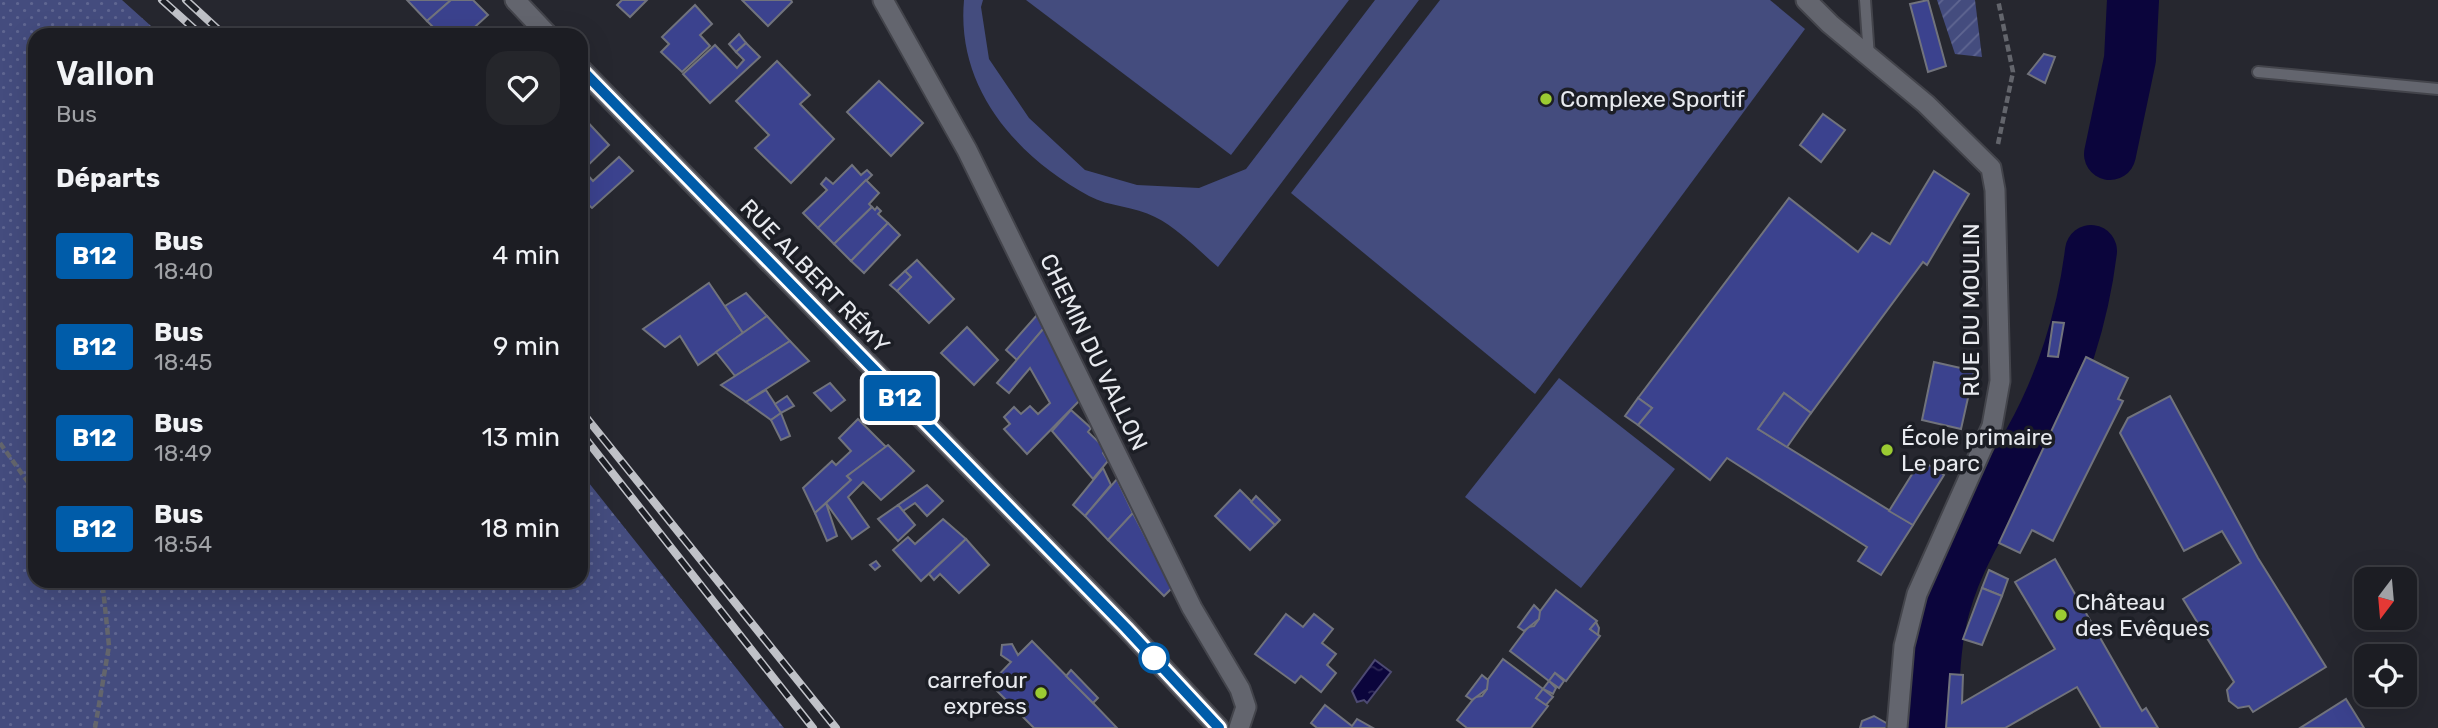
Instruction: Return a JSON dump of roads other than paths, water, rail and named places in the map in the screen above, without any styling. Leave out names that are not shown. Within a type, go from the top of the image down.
[{"type":"street","points":[[515,0],[541,28]]},
{"type":"street","name":"CHEMIN DU VALLON","points":[[883,0],[967,150],[1192,608],[1240,689],[1246,708],[1239,728]]},
{"type":"street","points":[[1806,0],[1869,57]]},
{"type":"street","name":"RUE DU MOULIN","points":[[1869,57],[1926,104],[1991,168],[1995,190],[2000,381],[1992,426],[1917,594],[1904,646],[1897,728]]},
{"type":"street","name":"RUE ALBERT RÉMY","points":[[588,76],[1126,628],[1219,728]]},
{"type":"lane","points":[[1865,0],[1869,57]]},
{"type":"lane","points":[[2258,72],[2438,89]]},
{"type":"water","points":[[1375,660],[1391,672],[1367,703],[1364,700],[1357,702],[1352,691]]},
{"type":"waterway","points":[[2110,154],[2130,59],[2133,0]]},
{"type":"waterway","points":[[1931,728],[1938,637],[1951,585],[1970,542],[2029,442],[2051,397],[2077,325],[2091,251]]},
{"type":"railway","points":[[162,0],[193,28]]},
{"type":"railway","points":[[186,0],[216,28]]},
{"type":"railway","points":[[588,420],[836,728]]},
{"type":"railway","points":[[588,442],[813,728]]},
{"type":"place","name":"Complexe Sportif","points":[[1546,99]]},
{"type":"place","name":"École primaire Le parc","points":[[1887,450]]},
{"type":"place","name":"Château des Evêques","points":[[2061,615]]},
{"type":"place","name":"carrefour express","points":[[1041,693]]}]
